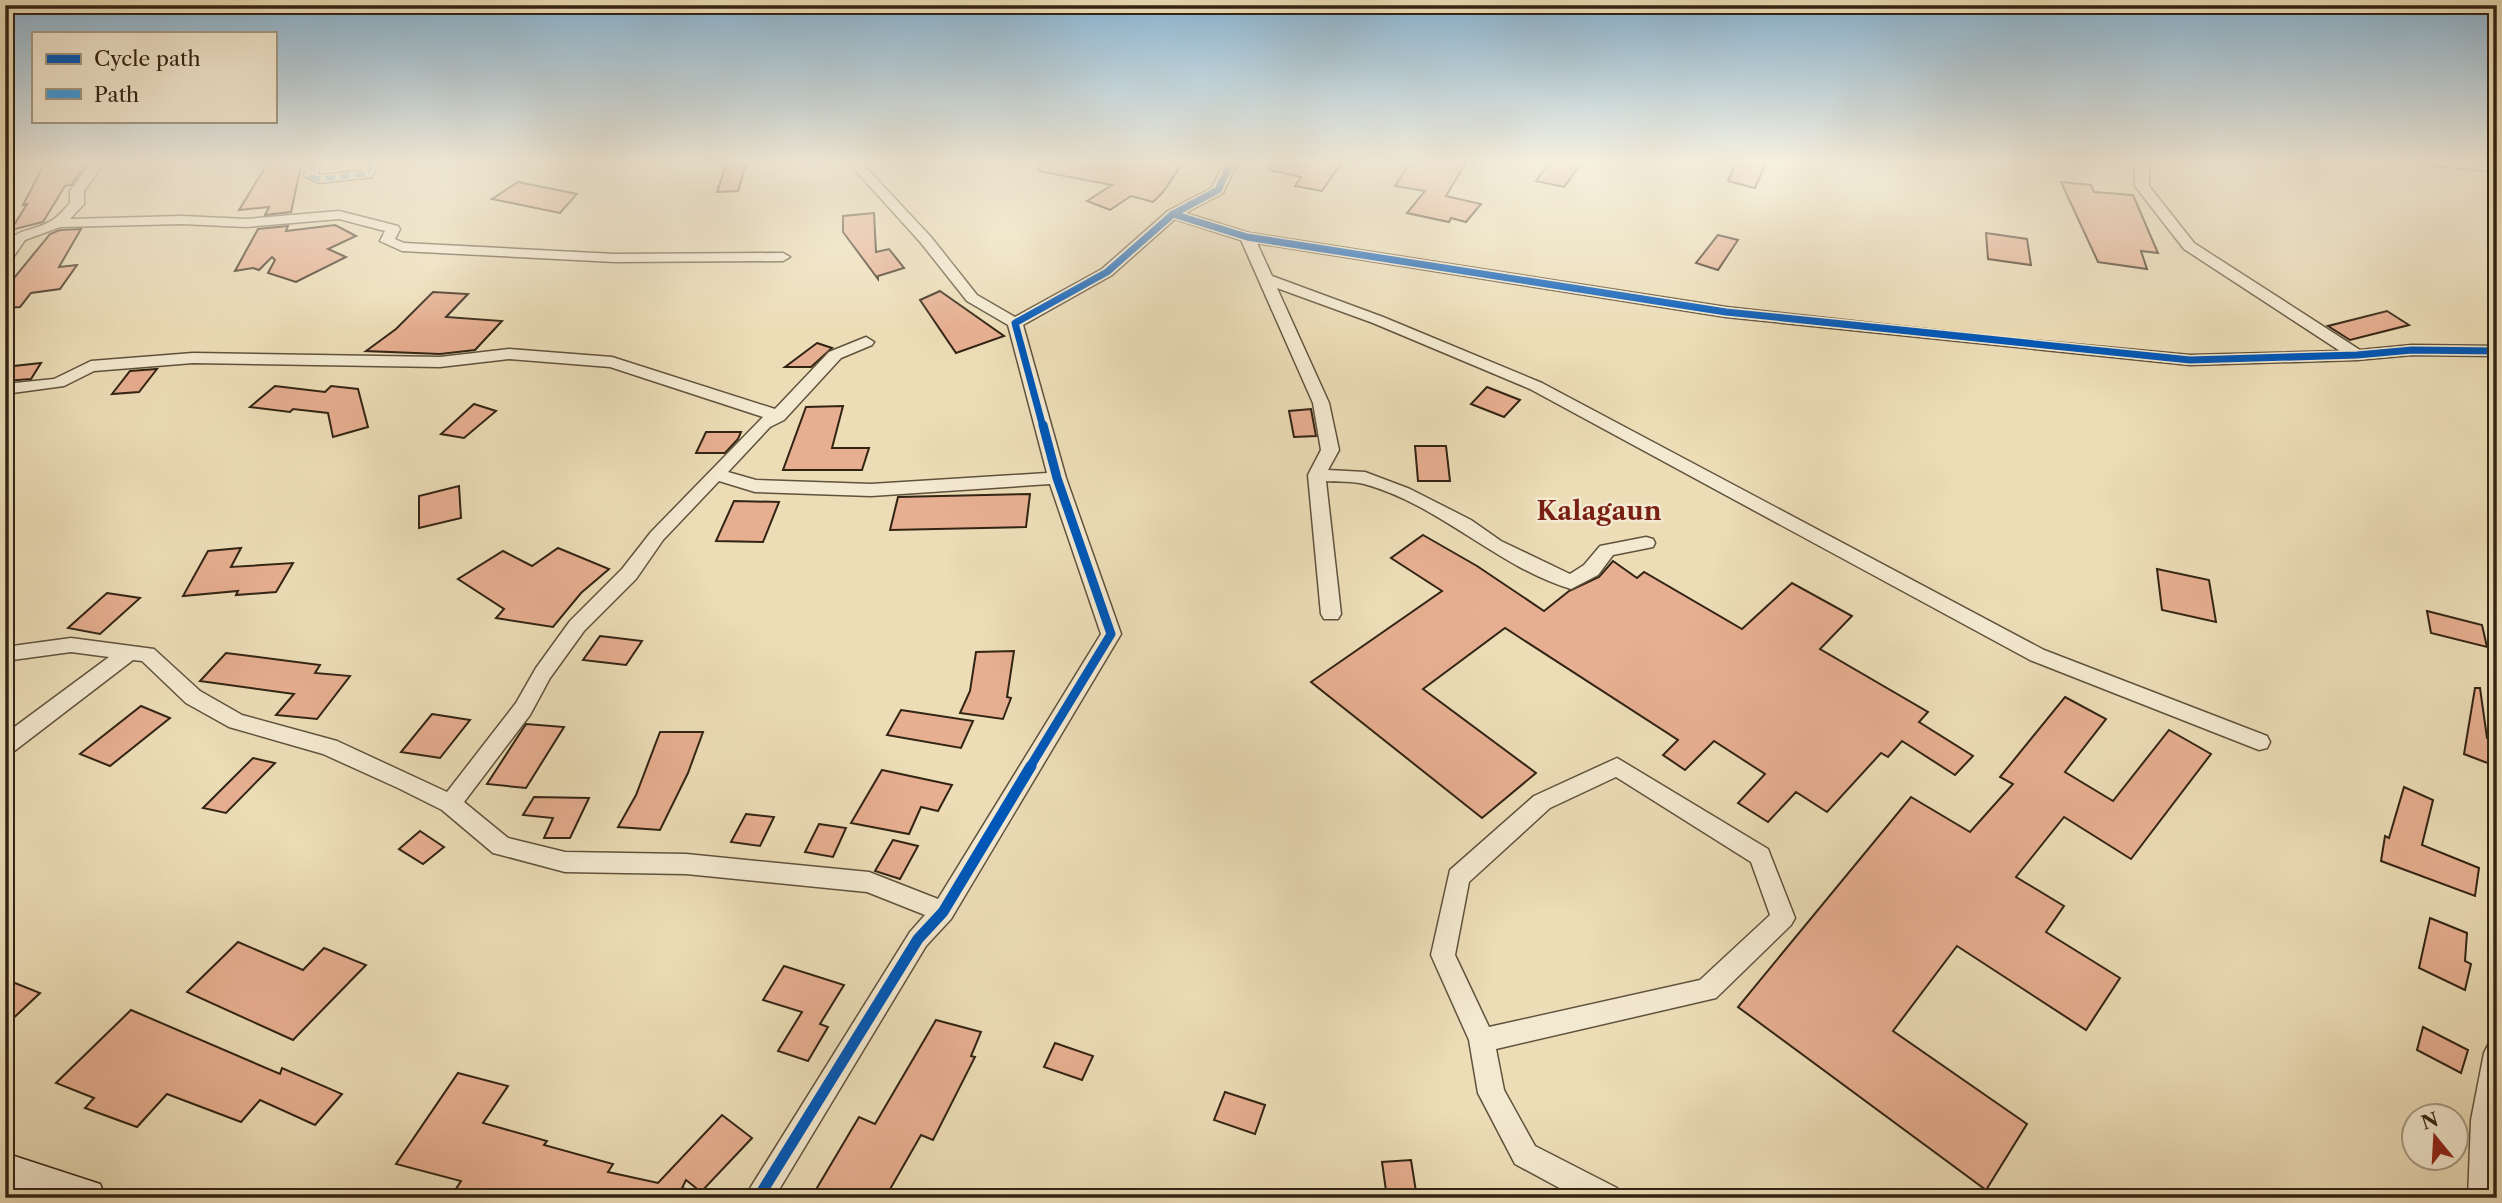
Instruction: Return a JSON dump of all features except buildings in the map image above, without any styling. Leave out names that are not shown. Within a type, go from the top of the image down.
[{"type":"main road","points":[[10,1182],[86,1198]]},
{"type":"street","points":[[58,223],[64,217]]},
{"type":"street","points":[[5,259],[20,237],[58,223],[182,220],[246,223],[314,217]]},
{"type":"street","points":[[347,217],[393,229],[387,241],[402,247],[455,247],[615,258],[783,257]]},
{"type":"street","points":[[758,1198],[918,939],[943,912],[1111,634],[1057,478],[1015,323],[972,298],[905,217]]},
{"type":"street","points":[[1015,323],[1107,272],[1169,217]]},
{"type":"street","points":[[1183,217],[1247,237],[1822,324],[2190,359],[2357,355],[2412,350],[2497,351]]},
{"type":"street","points":[[2166,217],[2189,246],[2357,355]]},
{"type":"street","points":[[1247,237],[1321,403],[1330,450],[1317,475],[1331,614]]},
{"type":"street","points":[[1264,278],[1378,320],[1536,386],[2038,655],[2259,742]]},
{"type":"street","points":[[450,804],[523,709],[543,673],[577,626],[629,574],[657,536],[764,424],[778,416],[835,355],[866,342]]},
{"type":"street","points":[[5,389],[58,383],[91,366],[193,358],[440,362],[509,354],[612,362],[778,416]]},
{"type":"street","points":[[716,474],[755,486],[871,490],[1057,478]]},
{"type":"street","points":[[1317,475],[1364,478],[1404,493],[1465,524],[1493,545],[1571,582],[1591,570],[1607,550],[1646,543]]},
{"type":"street","points":[[5,654],[71,645],[147,654],[192,696],[236,721],[329,747],[450,804],[501,846],[565,862],[686,864],[869,882],[943,912]]},
{"type":"street","points":[[5,746],[129,652]]},
{"type":"street","points":[[1482,1040],[1707,990],[1783,918],[1760,856],[1617,767],[1542,802],[1458,877],[1443,955],[1482,1040],[1490,1093],[1525,1155],[1607,1198]]},
{"type":"street","points":[[2482,1198],[2484,1120],[2497,1053]]},
{"type":"cycle path","points":[[758,1198],[918,939],[943,912],[1111,634],[1057,478],[1015,323],[1107,272],[1169,217]]},
{"type":"cycle path","points":[[1183,217],[1247,237],[1726,312],[1997,342],[2190,360],[2357,355],[2412,350],[2497,351]]},
{"type":"district","name":"Kalagaun","points":[[1599,511]]}]
